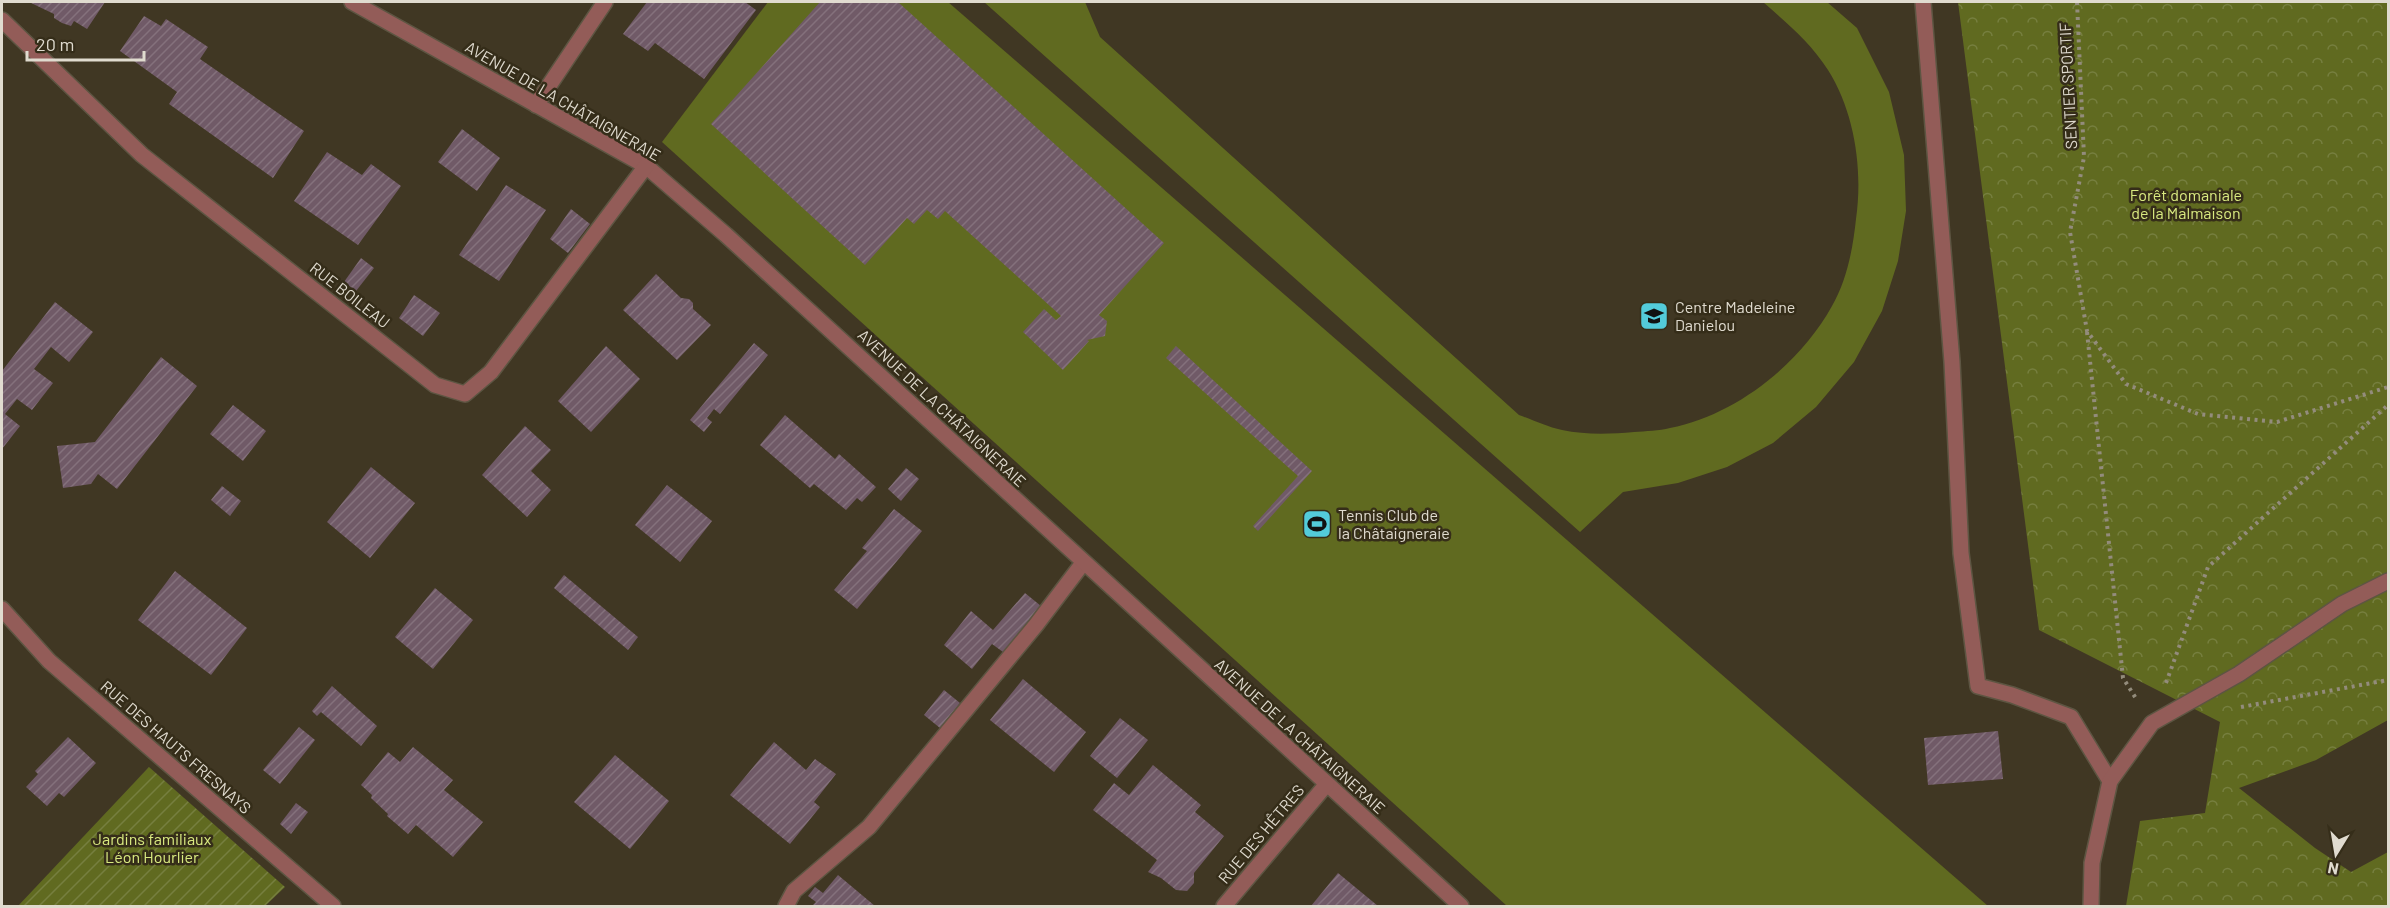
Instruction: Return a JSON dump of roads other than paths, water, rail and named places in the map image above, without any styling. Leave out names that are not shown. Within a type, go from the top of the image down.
[{"type":"street","name":"AVENUE DE LA CHÂTAIGNERAIE","points":[[352,2],[646,166],[726,235],[1461,906]]},
{"type":"street","points":[[536,105],[604,2]]},
{"type":"street","points":[[1923,2],[1952,362],[1961,553],[1978,686],[2012,694],[2071,717],[2110,781]]},
{"type":"street","name":"RUE BOILEAU","points":[[2,20],[142,155],[435,385],[465,394],[492,372],[646,166]]},
{"type":"street","points":[[786,906],[794,891],[869,827],[1036,625],[1083,563]]},
{"type":"street","points":[[2091,906],[2092,863],[2110,781],[2152,723],[2239,674],[2342,604],[2388,580]]},
{"type":"street","name":"RUE DES HAUTS FRESNAYS","points":[[2,609],[49,661],[333,906]]},
{"type":"street","name":"RUE DES HÊTRES","points":[[1224,906],[1326,785]]},
{"type":"place","name":"Centre Madeleine Danielou","points":[[1654,316]]},
{"type":"place","name":"Tennis Club de la Châtaigneraie","points":[[1317,524]]},
{"type":"park label","name":"Forêt domaniale de la Malmaison","points":[[2186,204]]},
{"type":"park label","name":"Jardins familiaux Léon Hourlier","points":[[152,848]]}]
